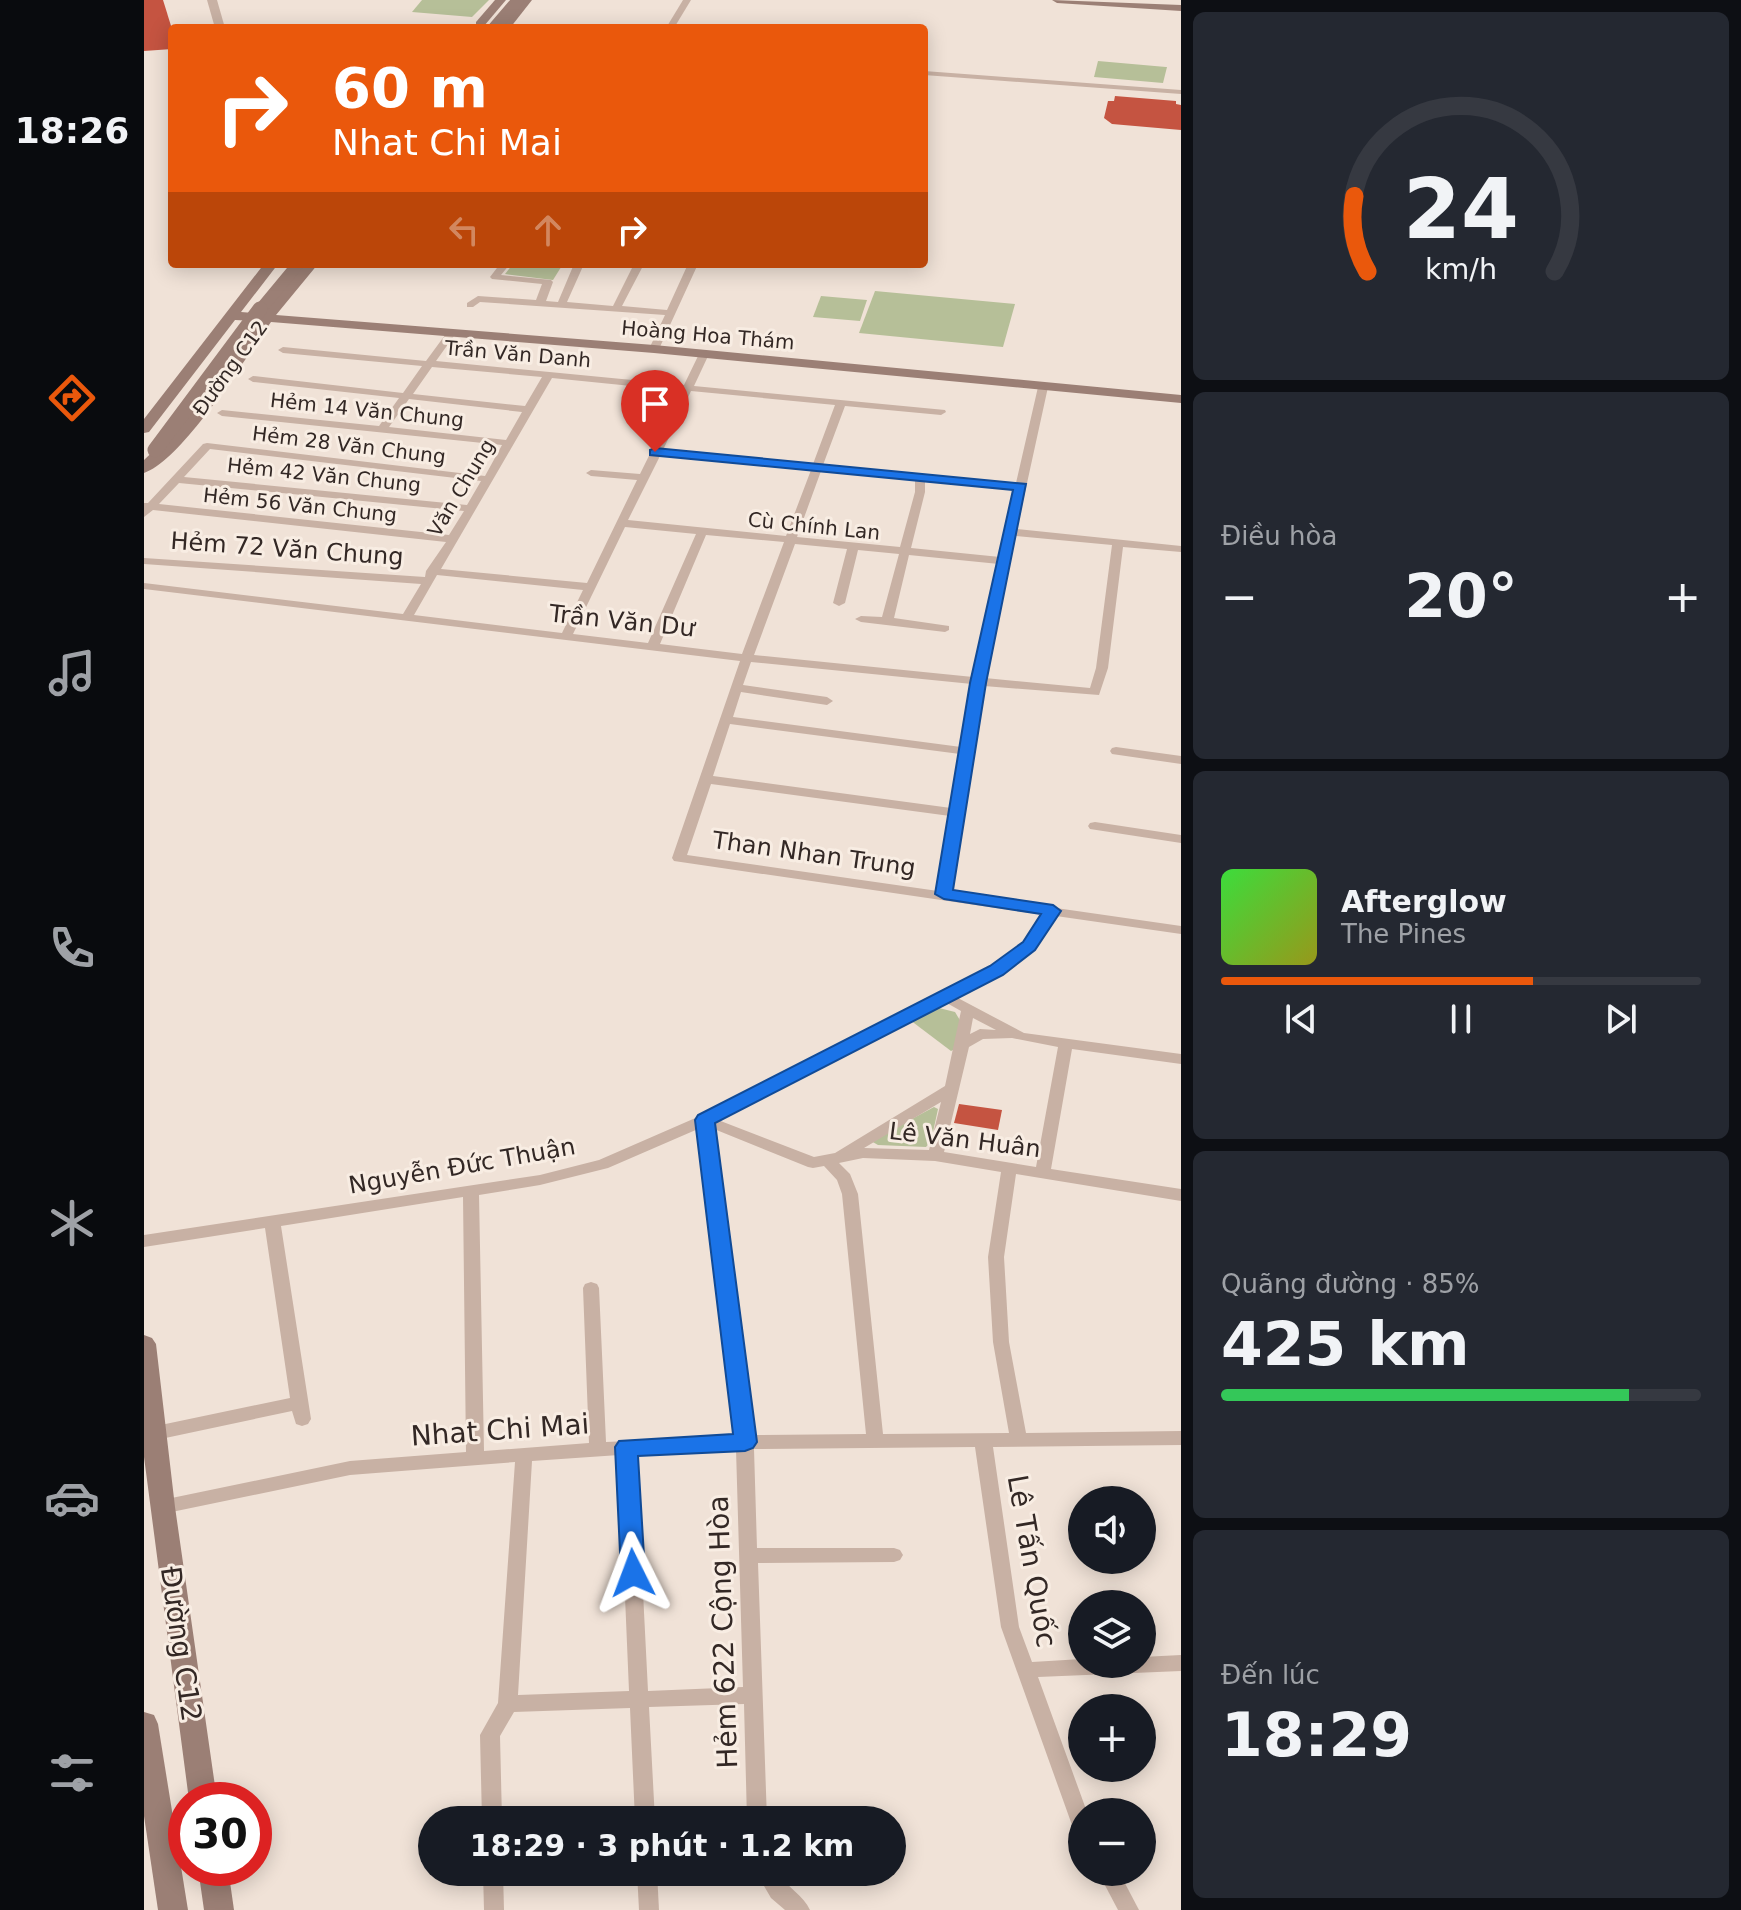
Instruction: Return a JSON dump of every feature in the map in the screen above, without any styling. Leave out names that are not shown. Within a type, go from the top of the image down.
[{"type":"main road","points":[[482,24],[501,0]]},
{"type":"main road","points":[[482,24],[508,0]]},
{"type":"main road","points":[[503,24],[518,0]]},
{"type":"main road","points":[[504,24],[527,0]]},
{"type":"main road","points":[[1057,0],[1181,6]]},
{"type":"main road","name":"Đường C12","points":[[144,429],[268,268]]},
{"type":"main road","points":[[144,466],[150,448],[284,268]]},
{"type":"main road","points":[[150,448],[295,268]]},
{"type":"main road","name":"Đường C12","points":[[144,466],[191,421],[267,317],[308,268]]},
{"type":"main road","name":"Hoàng Hoa Thám","points":[[230,315],[654,349],[1181,399]]},
{"type":"main road","name":"Đường C12","points":[[144,1344],[162,1507],[200,1782]]},
{"type":"main road","name":"Đường C12","points":[[144,1724],[173,1910]]},
{"type":"main road","points":[[216,1886],[219,1910]]},
{"type":"street","points":[[672,24],[687,0]]},
{"type":"street","points":[[205,1],[208,24]]},
{"type":"street","points":[[205,1],[216,24]]},
{"type":"street","points":[[928,73],[1181,92]]},
{"type":"street","points":[[502,268],[495,277],[548,282],[540,303]]},
{"type":"street","points":[[561,305],[577,268]]},
{"type":"street","points":[[616,309],[637,268]]},
{"type":"street","points":[[654,349],[691,268]]},
{"type":"street","points":[[470,305],[474,300],[482,299],[671,313]]},
{"type":"street","points":[[382,430],[451,333]]},
{"type":"street","name":"Trần Văn Danh","points":[[283,350],[941,412]]},
{"type":"street","points":[[566,637],[704,354]]},
{"type":"street","name":"Văn Chung","points":[[406,619],[548,376]]},
{"type":"street","points":[[253,379],[530,410]]},
{"type":"street","points":[[944,894],[978,683],[1043,387]]},
{"type":"street","points":[[841,403],[788,541],[704,779],[957,813]]},
{"type":"street","name":"Hẻm 14 Văn Chung","points":[[222,413],[509,443]]},
{"type":"street","name":"Hẻm 28 Văn Chung","points":[[175,479],[207,446],[487,479]]},
{"type":"street","points":[[655,452],[1021,487]]},
{"type":"street","points":[[591,473],[643,477]]},
{"type":"street","points":[[887,621],[920,492],[920,478]]},
{"type":"street","points":[[146,509],[175,479]]},
{"type":"street","name":"Hẻm 42 Văn Chung","points":[[175,479],[469,508]]},
{"type":"street","name":"Hẻm 56 Văn Chung","points":[[146,509],[451,539]]},
{"type":"street","name":"Cù Chính Lan","points":[[621,523],[1004,561]]},
{"type":"street","points":[[653,646],[702,532]]},
{"type":"street","points":[[1010,532],[1181,549]]},
{"type":"street","name":"Trần Văn Dư","points":[[144,586],[406,619],[978,683],[1095,692],[1102,668],[1118,543]]},
{"type":"street","points":[[839,603],[853,548]]},
{"type":"street","name":"Hẻm 72 Văn Chung","points":[[144,561],[590,587]]},
{"type":"street","points":[[861,619],[945,628]]},
{"type":"street","points":[[737,688],[827,701]]},
{"type":"street","points":[[725,720],[967,751]]},
{"type":"street","points":[[1116,751],[1181,760]]},
{"type":"street","name":"Than Nhan Trung","points":[[704,779],[679,858],[1181,930]]},
{"type":"street","points":[[1095,826],[1181,839]]},
{"type":"street","name":"Nguyễn Đức Thuận","points":[[144,1241],[582,1171],[705,1120],[946,997],[1017,956],[1040,934],[1053,911]]},
{"type":"street","points":[[946,997],[1021,1037]]},
{"type":"street","points":[[935,1156],[968,1010]]},
{"type":"street","points":[[958,1053],[965,1041],[975,1035],[1021,1037],[1181,1059]]},
{"type":"street","points":[[1043,1173],[1066,1044]]},
{"type":"street","points":[[875,1441],[850,1194],[834,1160],[860,1140],[949,1090]]},
{"type":"street","name":"Lê Văn Huân","points":[[705,1120],[805,1161],[834,1160],[873,1152],[935,1156],[1181,1195]]},
{"type":"street","name":"Hẻm 622 Cộng Hòa","points":[[705,1120],[745,1442],[757,1806]]},
{"type":"street","points":[[1009,1168],[996,1257],[1001,1342],[1019,1440]]},
{"type":"street","points":[[471,1191],[475,1458]]},
{"type":"street","points":[[156,1433],[300,1411],[272,1221]]},
{"type":"street","points":[[591,1288],[598,1449]]},
{"type":"street","name":"Nhat Chi Mai","points":[[162,1507],[350,1468],[627,1447],[745,1442],[1181,1438]]},
{"type":"street","name":"Lê Tấn Quốc","points":[[983,1441],[1008,1616],[1024,1670],[1072,1798]]},
{"type":"street","points":[[627,1447],[644,1806]]},
{"type":"street","points":[[492,1806],[490,1735],[508,1704],[524,1454]]},
{"type":"street","points":[[749,1556],[894,1555]]},
{"type":"street","points":[[1024,1670],[1181,1663]]},
{"type":"street","points":[[508,1704],[753,1695]]},
{"type":"street","points":[[493,1886],[494,1910]]},
{"type":"street","points":[[648,1886],[649,1910]]},
{"type":"street","points":[[775,1886],[800,1910]]},
{"type":"street","points":[[1116,1886],[1129,1910]]},
{"type":"green space","points":[[422,0],[489,0],[472,17],[412,12]]},
{"type":"green space","points":[[1098,61],[1167,67],[1163,83],[1094,77]]},
{"type":"green space","points":[[510,268],[560,268],[553,280],[505,274]]},
{"type":"green space","points":[[875,291],[1015,304],[1003,347],[859,333]]},
{"type":"green space","points":[[821,296],[867,300],[860,321],[813,317]]},
{"type":"green space","points":[[939,1008],[955,1012],[961,1022],[955,1049],[951,1051],[910,1020]]},
{"type":"green space","points":[[934,1107],[938,1109],[931,1141],[926,1147],[878,1145],[871,1141]]},
{"type":"building","points":[[144,0],[163,0],[170,24],[168,24],[168,49],[144,51]]},
{"type":"building","points":[[1115,96],[1176,101],[1181,105],[1181,130],[1112,124],[1104,118],[1108,101],[1114,101]]},
{"type":"building","points":[[959,1104],[1002,1110],[998,1130],[954,1123]]},
{"type":"route","points":[[633,1573],[627,1447],[745,1442],[705,1120],[997,970],[1029,946],[1047,924],[1053,911],[944,894],[978,683],[1021,487],[655,452]]}]
